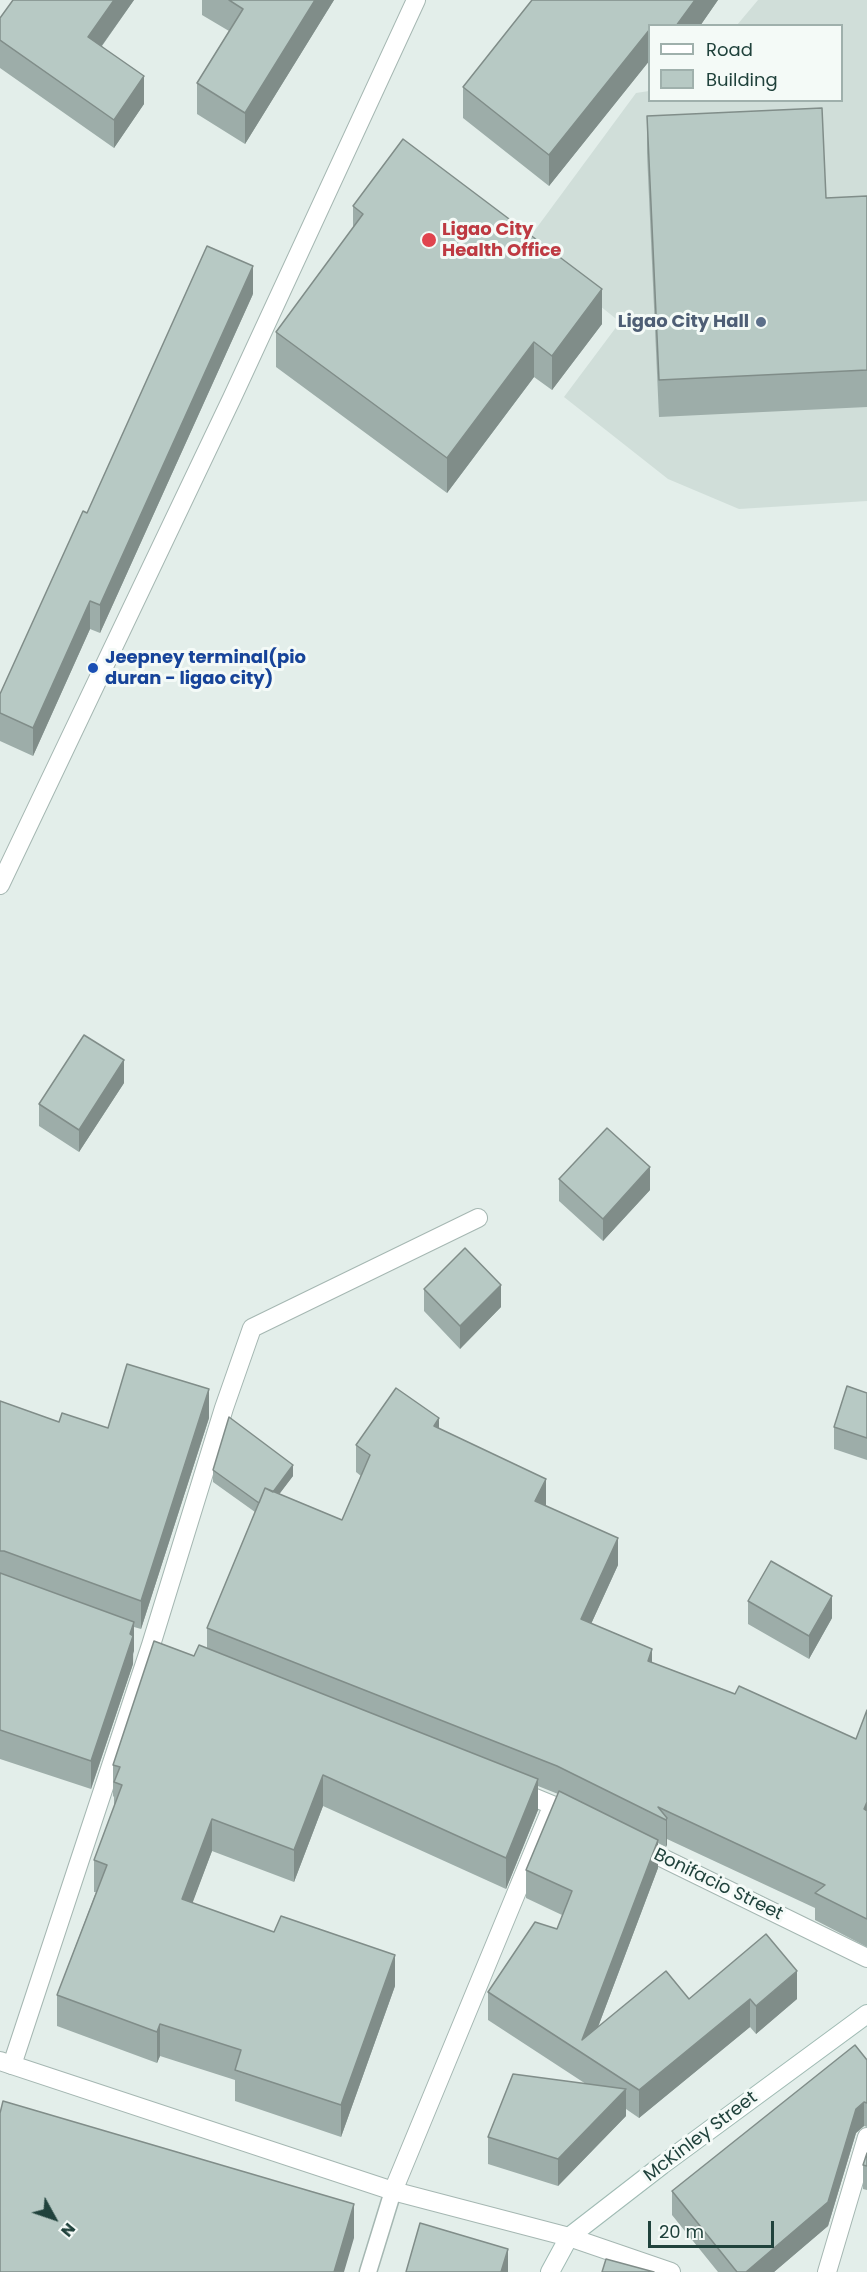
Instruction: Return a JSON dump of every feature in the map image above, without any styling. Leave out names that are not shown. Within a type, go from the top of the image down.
[{"type":"street","points":[[0,885],[232,398],[416,0]]},
{"type":"street","points":[[478,1218],[252,1328],[221,1419],[157,1648],[6,2063],[393,2191],[569,2237],[671,2272]]},
{"type":"street","points":[[129,1637],[157,1648]]},
{"type":"street","points":[[499,1783],[554,1804],[585,1820]]},
{"type":"street","points":[[393,2191],[554,1804]]},
{"type":"street","name":"Bonifacio Street","points":[[616,1835],[867,1958]]},
{"type":"street","name":"McKinley Street","points":[[550,2272],[569,2237],[662,2165],[867,2014]]},
{"type":"street","points":[[827,2272],[867,2137]]},
{"type":"lane","points":[[368,2272],[393,2191]]},
{"type":"shaded area","points":[[758,0],[867,0],[867,501],[739,509],[668,479],[564,397],[620,322],[524,245],[636,93],[648,91],[648,102],[843,102],[843,24],[738,24]]},
{"type":"building","points":[[13,0],[114,0],[88,37],[144,76],[114,120],[0,40],[0,18]]},
{"type":"building","points":[[229,0],[315,0],[245,113],[197,83],[243,9]]},
{"type":"building","points":[[532,0],[695,0],[677,24],[648,24],[648,31],[549,155],[463,87]]},
{"type":"building","name":"Ligao City Hall","points":[[822,108],[826,198],[867,196],[867,370],[659,380],[647,116]]},
{"type":"building","points":[[403,139],[602,289],[552,356],[534,342],[447,458],[276,332],[363,214],[353,206]]},
{"type":"building","points":[[207,246],[253,266],[100,605],[90,601],[33,728],[0,713],[0,694],[83,511],[87,513]]},
{"type":"building","points":[[84,1035],[124,1060],[79,1130],[39,1104]]},
{"type":"building","points":[[607,1128],[650,1167],[603,1219],[559,1179]]},
{"type":"building","points":[[465,1248],[501,1285],[460,1326],[424,1289]]},
{"type":"building","points":[[127,1364],[209,1389],[141,1601],[0,1551],[0,1401],[59,1422],[62,1413],[108,1428]]},
{"type":"building","points":[[847,1386],[867,1393],[867,1438],[834,1427]]},
{"type":"building","points":[[396,1388],[439,1418],[434,1426],[546,1479],[535,1501],[618,1538],[581,1619],[652,1649],[648,1661],[735,1694],[739,1686],[856,1739],[867,1710],[867,1802],[864,1809],[867,1811],[867,1919],[815,1893],[825,1885],[658,1807],[667,1818],[666,1820],[557,1766],[207,1628],[265,1488],[342,1520],[370,1455],[356,1445]]},
{"type":"building","points":[[229,1417],[293,1465],[273,1492],[265,1488],[259,1503],[213,1470]]},
{"type":"building","points":[[771,1561],[832,1596],[809,1636],[748,1601]]},
{"type":"building","points":[[0,1573],[134,1622],[130,1634],[133,1636],[91,1761],[0,1730]]},
{"type":"building","points":[[154,1641],[194,1656],[199,1645],[538,1779],[506,1858],[323,1775],[294,1850],[212,1819],[182,1899],[274,1932],[281,1916],[395,1955],[341,2105],[235,2070],[241,2050],[160,2024],[157,2032],[57,1995],[107,1865],[94,1860],[122,1785],[114,1782],[120,1767],[113,1765]]},
{"type":"building","points":[[559,1791],[658,1840],[582,2040],[666,1971],[689,1999],[766,1934],[797,1971],[756,2006],[750,1999],[639,2090],[488,1992],[535,1922],[557,1929],[572,1891],[526,1870]]},
{"type":"building","points":[[855,2045],[867,2060],[867,2103],[864,2102],[856,2109],[828,2202],[746,2272],[737,2272],[672,2191]]},
{"type":"building","points":[[513,2074],[626,2089],[558,2159],[488,2137]]},
{"type":"building","points":[[3,2101],[354,2204],[334,2272],[0,2272],[0,2113]]},
{"type":"building","points":[[867,2153],[867,2166],[863,2165]]},
{"type":"building","points":[[420,2223],[508,2249],[501,2272],[406,2272]]},
{"type":"building","points":[[606,2259],[654,2272],[602,2272]]},
{"type":"place","name":"Ligao City Health Office","points":[[429,240]]},
{"type":"place","name":"Ligao City Hall","points":[[761,322]]},
{"type":"place","name":"Jeepney terminal(pio duran - ligao city)","points":[[93,668]]}]
